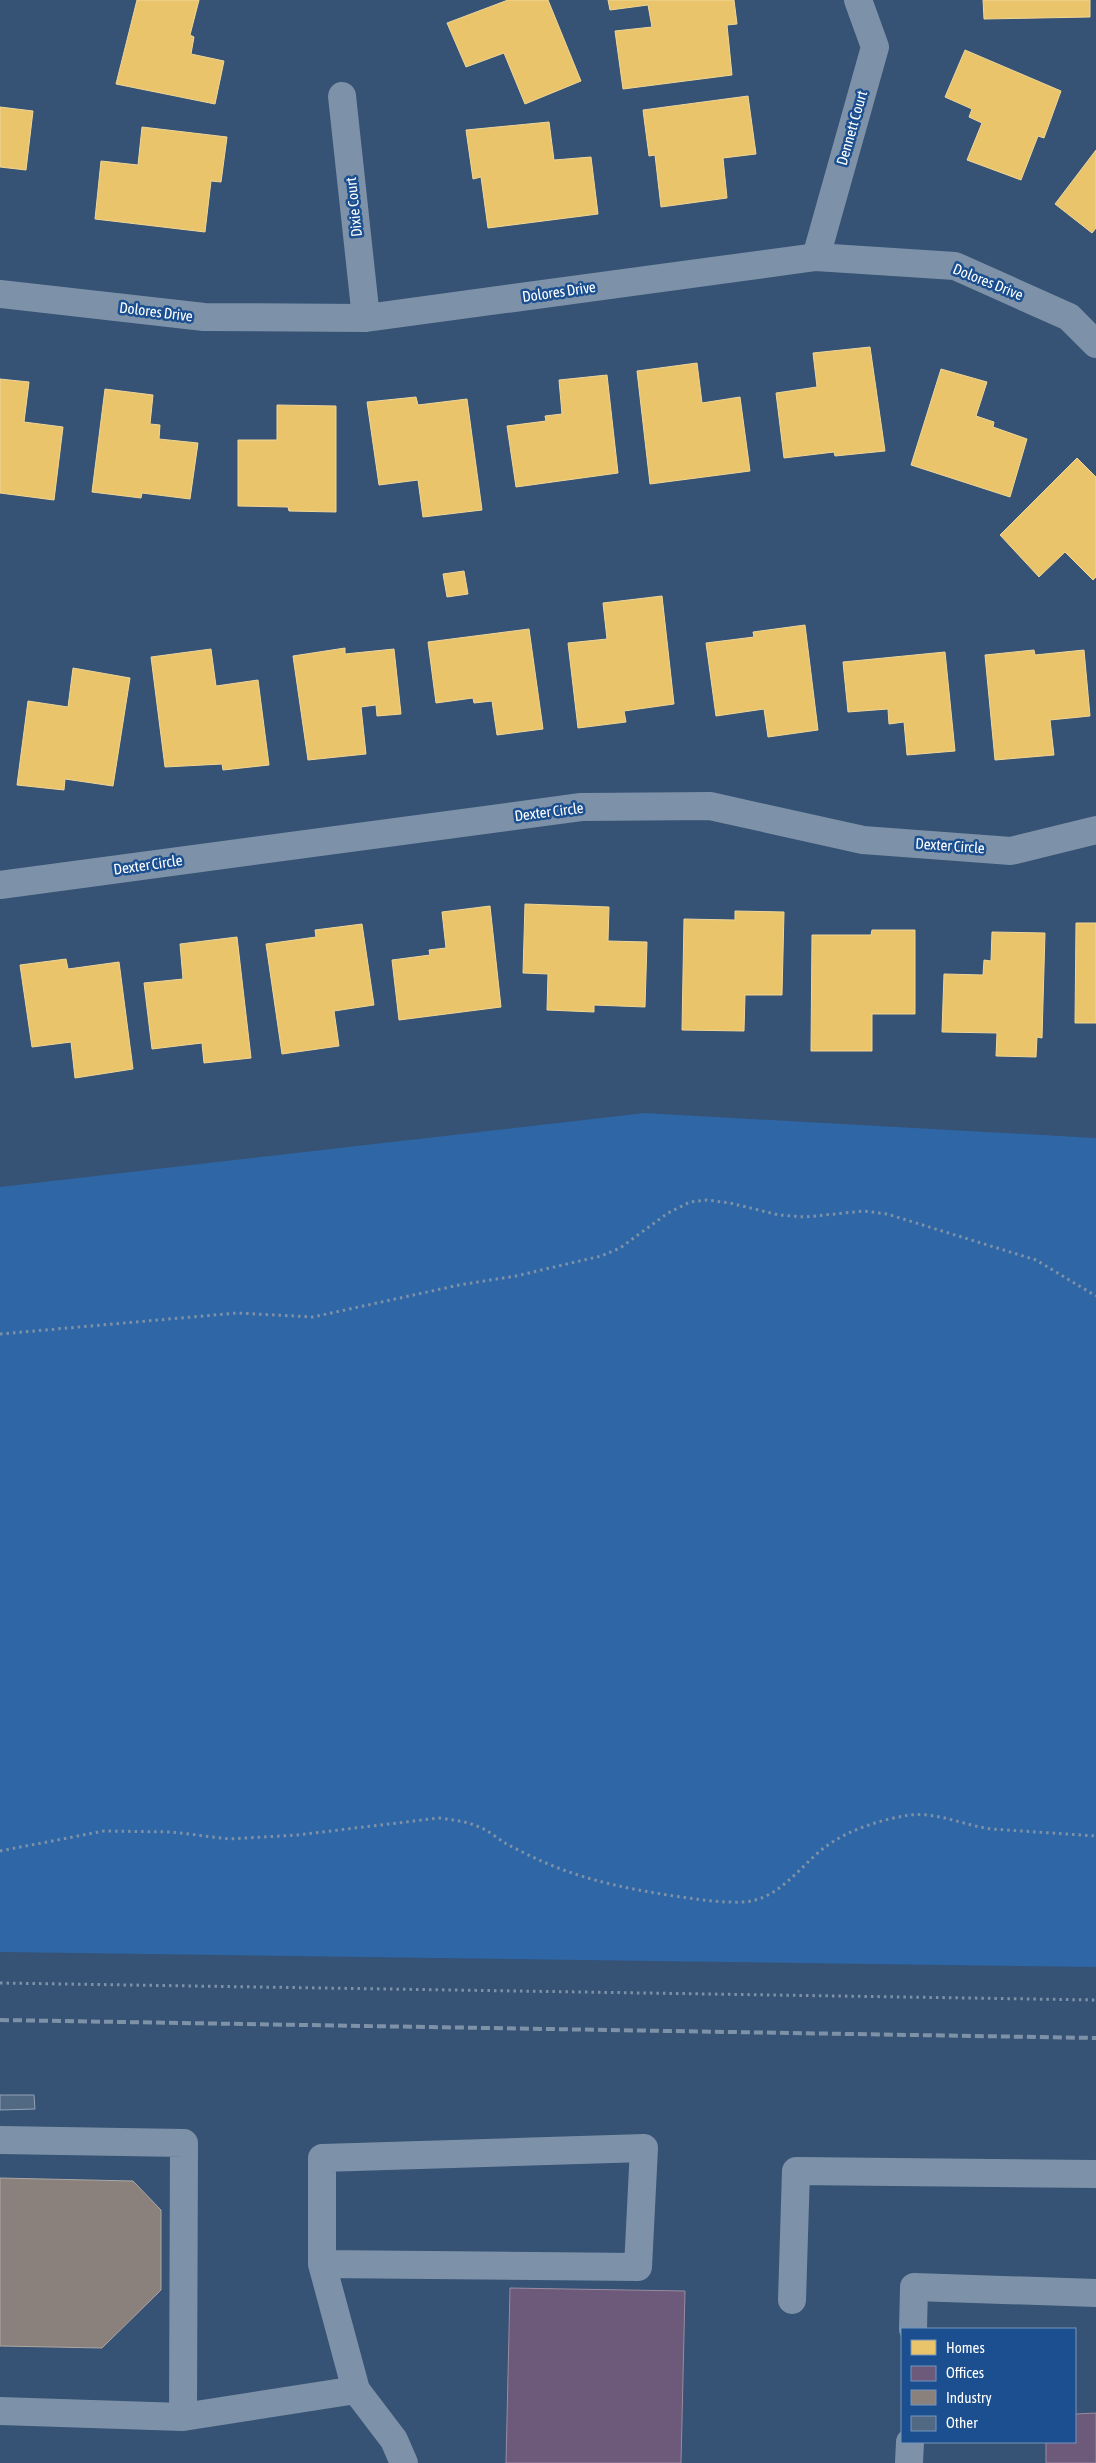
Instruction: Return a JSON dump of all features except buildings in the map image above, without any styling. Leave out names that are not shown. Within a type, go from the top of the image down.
[{"type":"street","name":"Dennett Court","points":[[816,257],[875,47],[858,0]]},
{"type":"street","name":"Dixie Court","points":[[342,96],[366,318]]},
{"type":"street","name":"Dolores Drive","points":[[0,294],[204,318],[366,318],[816,257],[955,266],[1070,317],[1096,344]]},
{"type":"street","name":"Dexter Circle","points":[[0,884],[581,807],[710,806],[863,840],[1011,851],[1096,830]]},
{"type":"street","points":[[0,2140],[184,2143],[183,2417]]},
{"type":"street","points":[[322,2264],[638,2267],[644,2148],[322,2158],[322,2264],[356,2390],[394,2440],[404,2463]]},
{"type":"street","points":[[792,2300],[796,2171],[1096,2174]]},
{"type":"street","points":[[913,2328],[914,2287],[1096,2293]]},
{"type":"street","points":[[0,2411],[183,2417],[356,2390]]},
{"type":"street","points":[[909,2463],[910,2443]]},
{"type":"path","points":[[0,1334],[237,1312],[313,1317],[459,1285],[516,1276],[601,1256],[620,1248],[668,1213],[690,1202],[707,1200],[796,1217],[864,1211],[887,1214],[1036,1260],[1096,1296]]},
{"type":"path","points":[[0,1851],[104,1831],[172,1832],[229,1839],[297,1834],[439,1818],[462,1821],[481,1827],[506,1844],[546,1863],[587,1879],[618,1888],[720,1903],[745,1902],[763,1898],[784,1885],[826,1847],[873,1824],[911,1815],[954,1819],[976,1828],[992,1830],[1096,1836]]},
{"type":"path","points":[[0,1983],[1096,2000]]},
{"type":"shaded area","points":[[644,1113],[1096,1138],[1096,1967],[0,1952],[0,1187]]},
{"type":"railway","points":[[0,2020],[1096,2038]]}]
